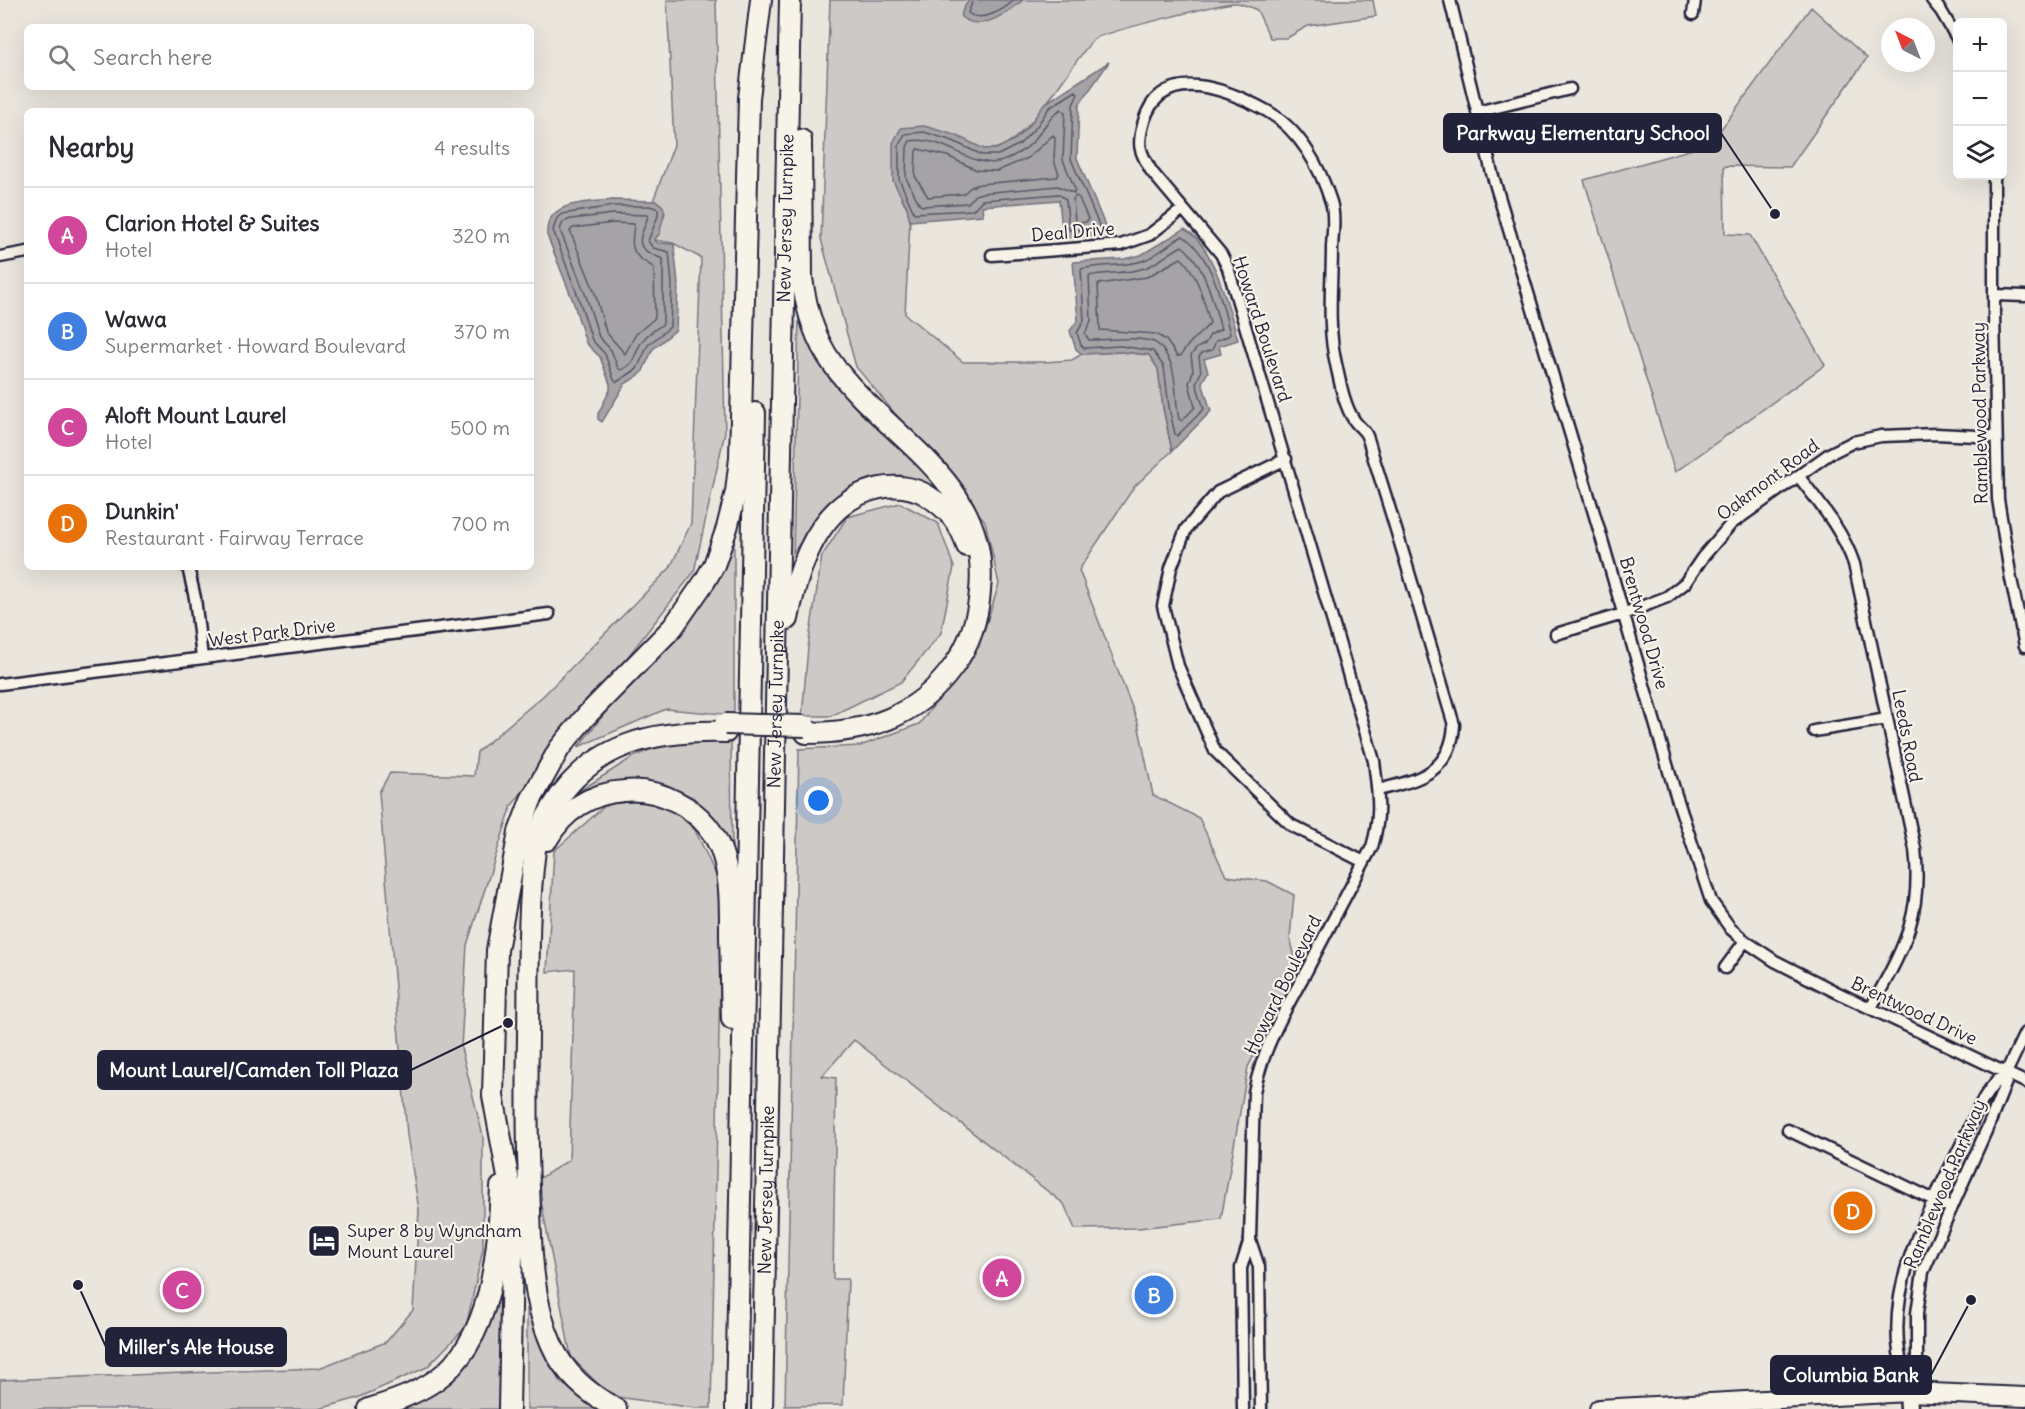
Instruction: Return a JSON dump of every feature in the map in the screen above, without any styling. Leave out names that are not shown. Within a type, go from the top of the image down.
[{"type":"highway","points":[[509,1409],[513,1204],[493,1096],[497,950],[519,832],[531,800],[548,766],[586,716],[685,612],[714,565],[727,528],[736,492],[740,458],[749,98],[761,0]]},
{"type":"highway","name":"New Jersey Turnpike","points":[[736,1409],[761,0]]},
{"type":"highway","name":"New Jersey Turnpike","points":[[762,1409],[790,0]]},
{"type":"highway","points":[[509,886],[541,806],[562,777],[586,754],[614,738],[646,728],[677,724],[845,732],[874,725],[902,713],[925,697],[947,675],[963,650],[978,610],[981,582],[977,538],[960,500],[937,469],[840,373],[821,344],[809,313],[802,278],[800,0]]},
{"type":"highway","points":[[775,815],[783,791],[784,670],[788,620],[794,590],[804,560],[826,522],[850,498],[883,487],[905,488],[925,494],[946,509],[954,519],[961,530],[969,555],[971,577],[969,599],[957,641],[939,669],[927,681],[891,707],[838,724],[806,729]]},
{"type":"highway","points":[[616,1409],[593,1396],[575,1380],[558,1356],[546,1331],[535,1281],[527,1151],[529,932],[535,848],[545,820],[570,783],[591,764],[629,743],[659,736],[725,728]]},
{"type":"highway","points":[[533,882],[542,850],[553,829],[578,806],[605,794],[638,790],[661,795],[682,804],[707,825],[719,843],[729,876],[733,1074],[741,1157]]},
{"type":"highway","points":[[369,1409],[412,1394],[437,1380],[457,1361],[472,1339],[483,1312],[491,1281],[501,1199],[504,1148]]},
{"type":"highway","points":[[518,1409],[521,1203],[527,1151]]},
{"type":"highway","points":[[1599,1409],[2025,1397]]},
{"type":"street","name":"Brentwood Drive","points":[[1450,0],[1492,173],[1675,792],[1705,886],[1719,914],[1745,941],[1775,961],[2025,1082]]},
{"type":"street","points":[[1693,14],[1695,0]]},
{"type":"street","points":[[1932,0],[1953,31]]},
{"type":"street","name":"Howard Boulevard","points":[[1244,1409],[1241,1268],[1250,1239],[1254,1092],[1261,1062],[1276,1026],[1372,847],[1378,824],[1378,790],[1374,760],[1228,268],[1221,254],[1152,172],[1143,158],[1139,144],[1151,104],[1160,95],[1180,86],[1206,86],[1226,92],[1275,116],[1296,135],[1314,161],[1332,204],[1331,314],[1335,362],[1353,419],[1366,434],[1454,725],[1453,743],[1444,760],[1411,782],[1378,790]]},
{"type":"street","points":[[1477,112],[1570,89]]},
{"type":"street","name":"Ramblewood Parkway","points":[[1994,180],[1998,499],[2025,646]]},
{"type":"street","name":"Deal Drive","points":[[992,255],[1121,245],[1149,235],[1183,209]]},
{"type":"street","points":[[0,257],[24,253]]},
{"type":"street","points":[[1995,295],[2025,296]]},
{"type":"street","name":"Oakmont Road","points":[[1556,634],[1623,614],[1658,601],[1675,591],[1685,583],[1702,558],[1731,524],[1840,447],[1867,438],[1936,434],[1996,437]]},
{"type":"street","points":[[1286,459],[1218,492],[1186,529],[1171,568],[1163,606],[1178,666],[1215,751],[1291,825],[1364,862]]},
{"type":"street","name":"Leeds Road","points":[[1799,477],[1832,521],[1850,552],[1861,593],[1913,842],[1918,880],[1915,908],[1908,934],[1871,1008]]},
{"type":"street","points":[[189,570],[195,598],[202,658]]},
{"type":"street","name":"West Park Drive","points":[[0,684],[549,614]]},
{"type":"street","points":[[1814,730],[1887,719]]},
{"type":"street","points":[[1725,968],[1745,941]]},
{"type":"street","name":"Ramblewood Parkway","points":[[1909,1400],[1917,1369],[1917,1313],[1923,1272],[1996,1108],[2006,1082],[2006,1073],[2025,1033]]},
{"type":"street","name":"Ramblewood Parkway","points":[[1909,1400],[1899,1351],[1901,1298],[1908,1261],[1933,1200],[1986,1092],[2006,1073]]},
{"type":"street","points":[[1788,1130],[1951,1208]]},
{"type":"street","name":"Howard Boulevard","points":[[1250,1239],[1259,1266],[1261,1409]]},
{"type":"shaded area","points":[[667,0],[716,0],[725,432],[694,572],[512,805],[467,945],[461,1048],[483,1136],[483,1249],[466,1327],[427,1367],[358,1398],[319,1409],[0,1409],[0,1380],[319,1368],[386,1342],[413,1310],[419,1210],[407,1135],[379,792],[390,773],[474,776],[477,752],[544,695],[670,568],[691,523],[701,258],[673,243],[654,240],[665,213],[653,201],[674,145]]},
{"type":"shaded area","points":[[830,0],[1373,0],[1376,16],[1308,26],[1287,38],[1270,38],[1257,10],[1235,3],[1137,25],[1101,36],[1094,39],[1044,106],[1014,139],[999,148],[984,149],[955,135],[901,198],[907,207],[910,221],[905,314],[963,362],[1045,362],[1072,360],[1082,354],[1121,352],[1149,355],[1158,368],[1172,451],[1134,487],[1079,570],[1138,723],[1153,795],[1199,818],[1226,876],[1267,881],[1294,895],[1290,938],[1298,968],[1248,1067],[1221,1219],[1138,1228],[1075,1229],[1064,1204],[854,1040],[822,1076],[836,1078],[833,1279],[848,1279],[843,1405],[785,1406],[799,749],[860,746],[919,724],[979,647],[999,584],[985,521],[856,367],[821,239]]},
{"type":"shaded area","points":[[1811,7],[1867,58],[1790,167],[1724,166],[1725,234],[1750,235],[1825,365],[1675,472],[1584,180],[1710,144]]},
{"type":"shaded area","points":[[799,318],[825,370],[942,491],[900,475],[862,484],[829,502],[793,553]]},
{"type":"shaded area","points":[[900,503],[938,523],[954,567],[941,633],[901,682],[831,716],[802,716],[808,647],[822,556],[847,517]]},
{"type":"shaded area","points":[[734,535],[734,715],[666,709],[578,747],[619,695]]},
{"type":"shaded area","points":[[717,739],[731,740],[732,852],[694,798],[665,784],[621,782],[578,792],[633,757],[654,748],[681,743],[710,743]]},
{"type":"shaded area","points":[[661,799],[695,830],[722,888],[711,1408],[695,1408],[610,1396],[571,1357],[537,1180],[569,1160],[575,969],[547,972],[554,851],[607,804]]},
{"type":"shaded area","points":[[503,1250],[500,1409],[386,1409],[441,1384]]},
{"type":"shaded area","points":[[527,1308],[536,1335],[561,1383],[600,1409],[527,1409]]},
{"type":"water","points":[[969,0],[1023,0],[994,19],[977,23],[961,17]]},
{"type":"water","points":[[1109,62],[1079,105],[1077,158],[1109,235],[1063,238],[1059,200],[982,206],[983,215],[910,221],[907,207],[893,181],[893,143],[901,128],[924,126],[955,135],[984,149],[996,149],[1016,139],[1032,122],[1044,104]]},
{"type":"water","points":[[612,200],[656,201],[663,208],[664,215],[660,233],[654,240],[658,243],[674,244],[678,284],[676,330],[653,349],[642,373],[625,384],[602,422],[598,419],[598,414],[610,390],[610,384],[600,357],[586,343],[573,301],[547,235],[548,224],[560,209],[580,203]]},
{"type":"water","points":[[1184,229],[1195,237],[1212,262],[1225,295],[1238,340],[1219,346],[1221,354],[1204,359],[1208,372],[1202,382],[1211,411],[1172,451],[1158,369],[1149,355],[1121,352],[1082,354],[1076,349],[1070,331],[1078,320],[1073,262],[1124,259],[1141,255]]},
{"type":"place","name":"Parkway Elementary School","points":[[1775,214]]},
{"type":"place","name":"Mount Laurel/Camden Toll Plaza","points":[[508,1023]]},
{"type":"place","name":"Dunkin'","points":[[1853,1211]]},
{"type":"place","name":"Super 8 by Wyndham Mount Laurel","points":[[324,1241]]},
{"type":"place","name":"Clarion Hotel & Suites","points":[[1002,1278]]},
{"type":"place","name":"Miller's Ale House","points":[[78,1285]]},
{"type":"place","name":"Aloft Mount Laurel","points":[[182,1290]]},
{"type":"place","name":"Wawa","points":[[1154,1295]]},
{"type":"place","name":"Columbia Bank","points":[[1971,1300]]}]
